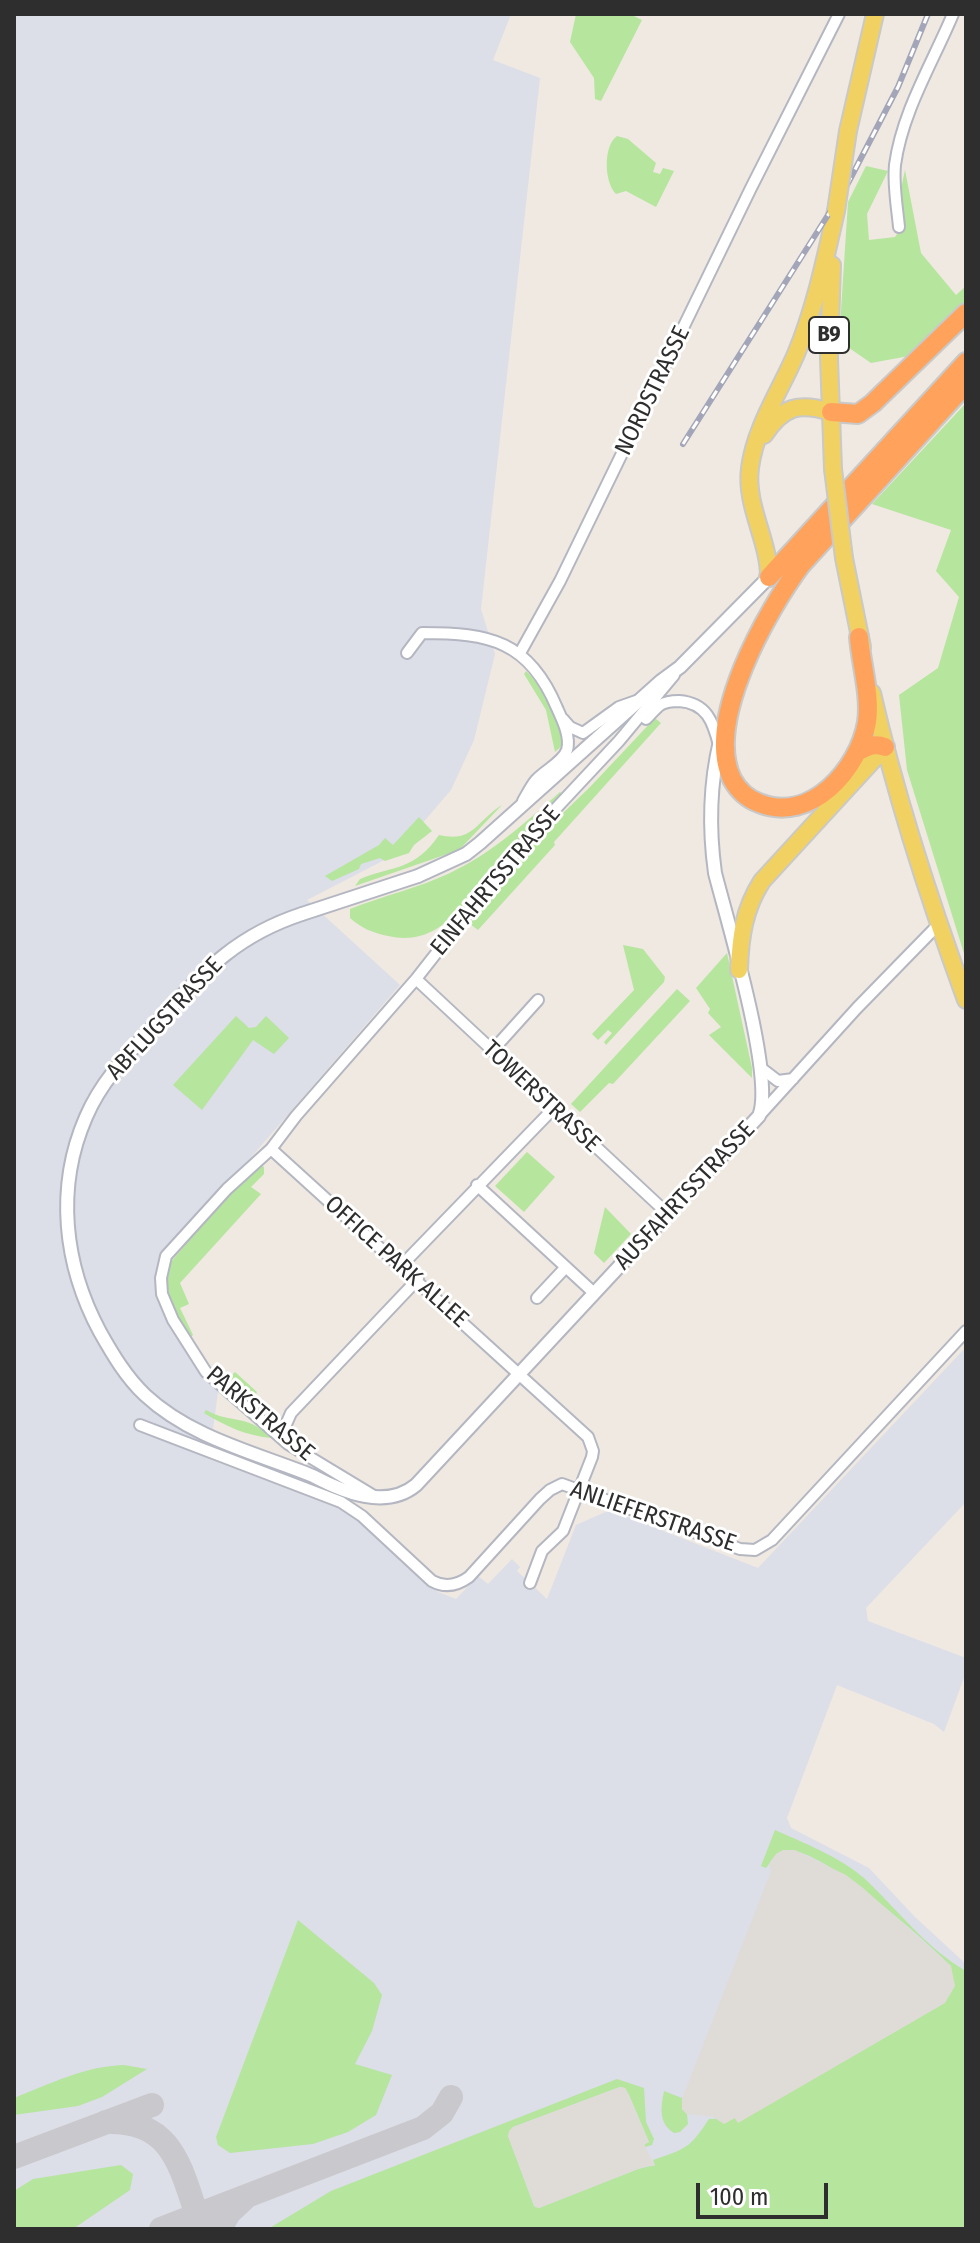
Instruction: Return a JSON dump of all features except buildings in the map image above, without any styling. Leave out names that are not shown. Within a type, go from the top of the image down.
[{"type":"highway","points":[[831,412],[858,414],[873,403],[966,313]]},
{"type":"highway","points":[[769,577],[966,362]]},
{"type":"highway","points":[[859,637],[868,709],[859,751],[843,775],[812,800],[782,808],[755,802],[734,782],[727,766],[732,699],[754,641],[801,565],[966,384]]},
{"type":"highway","points":[[859,751],[878,744],[885,747]]},
{"type":"main road","name":"B9","points":[[875,14],[848,131],[836,211],[829,328],[833,469],[844,558],[885,747],[938,925],[966,1000]]},
{"type":"main road","points":[[769,577],[750,492],[750,467],[772,402],[796,354],[821,279],[836,211]]},
{"type":"main road","points":[[754,450],[772,423],[794,408],[806,406],[831,412]]},
{"type":"main road","points":[[739,970],[744,919],[762,881],[885,747]]},
{"type":"main road","points":[[859,778],[880,772],[894,779]]},
{"type":"street","name":"NORDSTRASSE","points":[[520,653],[566,570],[839,14]]},
{"type":"street","points":[[899,227],[895,167],[899,144],[907,117],[953,14]]},
{"type":"street","name":"EINFAHRTSSTRASSE","points":[[227,1189],[271,1149],[416,979],[518,849],[619,741],[680,667],[769,577]]},
{"type":"street","points":[[407,653],[422,633],[477,635],[520,653],[540,674],[567,735],[566,753],[536,781],[520,806]]},
{"type":"street","name":"ABFLUGSTRASSE","points":[[376,1497],[353,1493],[202,1434],[147,1397],[119,1364],[87,1306],[77,1277],[67,1232],[67,1199],[74,1151],[87,1116],[107,1080],[213,964],[248,937],[302,914],[418,876],[466,854],[680,667]]},
{"type":"street","points":[[560,714],[570,727],[583,733],[619,707],[642,698]]},
{"type":"street","name":"AUSFAHRTSSTRASSE","points":[[376,1497],[398,1496],[416,1485],[759,1116],[764,1102],[761,1068],[715,873],[711,844],[719,745],[732,699]]},
{"type":"street","points":[[619,741],[629,736],[660,705],[683,701],[705,710],[714,725],[719,745]]},
{"type":"street","points":[[759,1116],[938,925]]},
{"type":"street","name":"TOWERSTRASSE","points":[[416,979],[668,1214]]},
{"type":"street","points":[[492,1051],[538,1000]]},
{"type":"street","points":[[761,1068],[778,1081],[795,1078]]},
{"type":"street","points":[[402,1265],[554,1108]]},
{"type":"street","name":"OFFICE PARK ALLEE","points":[[271,1149],[418,1279],[588,1437],[593,1451],[563,1531],[542,1551],[530,1583]]},
{"type":"street","points":[[477,1185],[594,1293]]},
{"type":"street","name":"PARKSTRASSE","points":[[227,1189],[166,1256],[161,1278],[162,1294],[190,1350],[206,1372],[288,1444],[376,1497]]},
{"type":"street","points":[[537,1298],[566,1267]]},
{"type":"street","points":[[288,1444],[284,1429],[291,1413],[418,1279]]},
{"type":"street","name":"ANLIEFERSTRASSE","points":[[140,1425],[341,1502],[362,1516],[437,1583],[461,1582],[540,1499],[558,1485],[567,1484],[740,1549],[755,1550],[772,1540],[966,1331]]},
{"type":"shaded area","points":[[14,14],[511,14],[493,60],[540,78],[481,609],[495,654],[474,740],[451,790],[396,854],[307,900],[400,985],[157,1266],[169,1326],[218,1392],[209,1459],[343,1510],[361,1521],[438,1592],[456,1599],[478,1576],[488,1584],[512,1559],[520,1567],[517,1571],[547,1599],[576,1525],[610,1510],[758,1568],[966,1347],[966,1502],[866,1608],[868,1621],[966,1658],[966,1672],[944,1732],[934,1724],[837,1685],[787,1818],[791,1828],[869,1868],[915,1917],[966,1964],[966,2229],[14,2229]]},
{"type":"shaded area","points":[[783,1850],[795,1850],[846,1875],[863,1888],[951,1966],[955,1986],[945,2003],[738,2123],[735,2118],[724,2124],[713,2117],[687,2114],[682,2109],[682,2099],[771,1871],[769,1865]]},
{"type":"shaded area","points":[[620,2087],[625,2088],[629,2095],[649,2142],[645,2147],[655,2166],[638,2169],[535,2207],[508,2136],[509,2131]]},
{"type":"green space","points":[[576,14],[630,14],[642,20],[601,101],[595,99],[594,78],[570,42]]},
{"type":"green space","points":[[617,136],[628,139],[656,163],[653,172],[660,174],[663,168],[674,171],[656,207],[626,191],[616,194],[612,188],[607,173],[607,156]]},
{"type":"green space","points":[[866,166],[888,171],[867,214],[869,240],[895,237],[903,226],[900,193],[905,170],[921,253],[956,295],[966,286],[966,304],[909,356],[871,363],[839,341],[848,202]]},
{"type":"green space","points":[[966,403],[966,960],[907,770],[899,695],[938,668],[959,597],[936,571],[951,530],[872,504]]},
{"type":"green space","points":[[526,671],[544,693],[560,725],[563,742],[555,752],[546,710],[524,674]]},
{"type":"green space","points":[[655,718],[661,723],[554,842],[555,845],[478,930],[470,924],[535,840]]},
{"type":"green space","points":[[560,792],[562,794],[501,857],[466,902],[440,926],[408,938],[368,930],[350,918],[350,909],[426,883],[480,856]]},
{"type":"green space","points":[[502,805],[459,850],[355,886],[360,879],[412,861],[430,847],[439,835],[451,837],[467,833]]},
{"type":"green space","points":[[419,817],[432,831],[409,853],[385,861],[380,858],[361,864],[359,869],[332,881],[325,876],[379,845],[385,838],[393,845]]},
{"type":"green space","points":[[623,945],[643,949],[665,977],[664,982],[606,1045],[604,1042],[612,1033],[608,1030],[598,1040],[592,1034],[634,990]]},
{"type":"green space","points":[[727,953],[752,1078],[709,1035],[721,1027],[708,1013],[710,1009],[696,988]]},
{"type":"green space","points":[[677,989],[690,1001],[613,1084],[609,1083],[580,1112],[571,1104]]},
{"type":"green space","points":[[236,1016],[249,1028],[256,1027],[266,1016],[289,1038],[274,1054],[253,1040],[202,1110],[173,1085]]},
{"type":"green space","points":[[527,1152],[555,1177],[524,1212],[495,1186]]},
{"type":"green space","points":[[260,1165],[264,1167],[264,1174],[251,1187],[261,1194],[180,1283],[189,1304],[180,1308],[193,1335],[189,1339],[169,1293],[169,1264],[233,1189]]},
{"type":"green space","points":[[605,1207],[631,1234],[604,1263],[594,1253]]},
{"type":"green space","points":[[235,1372],[257,1392],[250,1405],[231,1389],[228,1379]]},
{"type":"green space","points":[[206,1410],[254,1425],[272,1438],[228,1426],[204,1413]]},
{"type":"green space","points":[[775,1830],[854,1870],[925,1940],[966,1971],[966,2229],[268,2229],[331,2191],[617,2079],[644,2088],[646,2122],[654,2139],[652,2145],[645,2147],[644,2144],[649,2142],[629,2095],[625,2088],[620,2087],[513,2127],[508,2136],[534,2206],[539,2208],[655,2165],[653,2160],[692,2142],[709,2119],[735,2118],[738,2122],[951,1966],[870,1895],[820,1861],[799,1852],[783,1851],[766,1868],[761,1866]]},
{"type":"green space","points":[[298,1920],[374,1983],[382,1995],[372,2031],[355,2064],[392,2075],[376,2115],[348,2132],[313,2144],[230,2153],[218,2145],[216,2137]]},
{"type":"green space","points":[[124,2065],[147,2069],[102,2097],[78,2106],[14,2115],[14,2098],[82,2072]]},
{"type":"green space","points":[[664,2091],[682,2098],[682,2109],[687,2114],[688,2124],[680,2132],[674,2133],[663,2120]]},
{"type":"green space","points":[[121,2165],[133,2174],[130,2190],[73,2229],[14,2229],[14,2191],[33,2179]]},
{"type":"taxiway","points":[[161,2229],[423,2128],[442,2113],[451,2097]]},
{"type":"taxiway","points":[[14,2157],[152,2105]]},
{"type":"taxiway","points":[[106,2122],[130,2124],[148,2130],[162,2140],[181,2171],[202,2229]]},
{"type":"taxiway","points":[[220,2229],[229,2213],[245,2198]]},
{"type":"railway","points":[[683,444],[847,185],[898,87],[928,14]]}]
